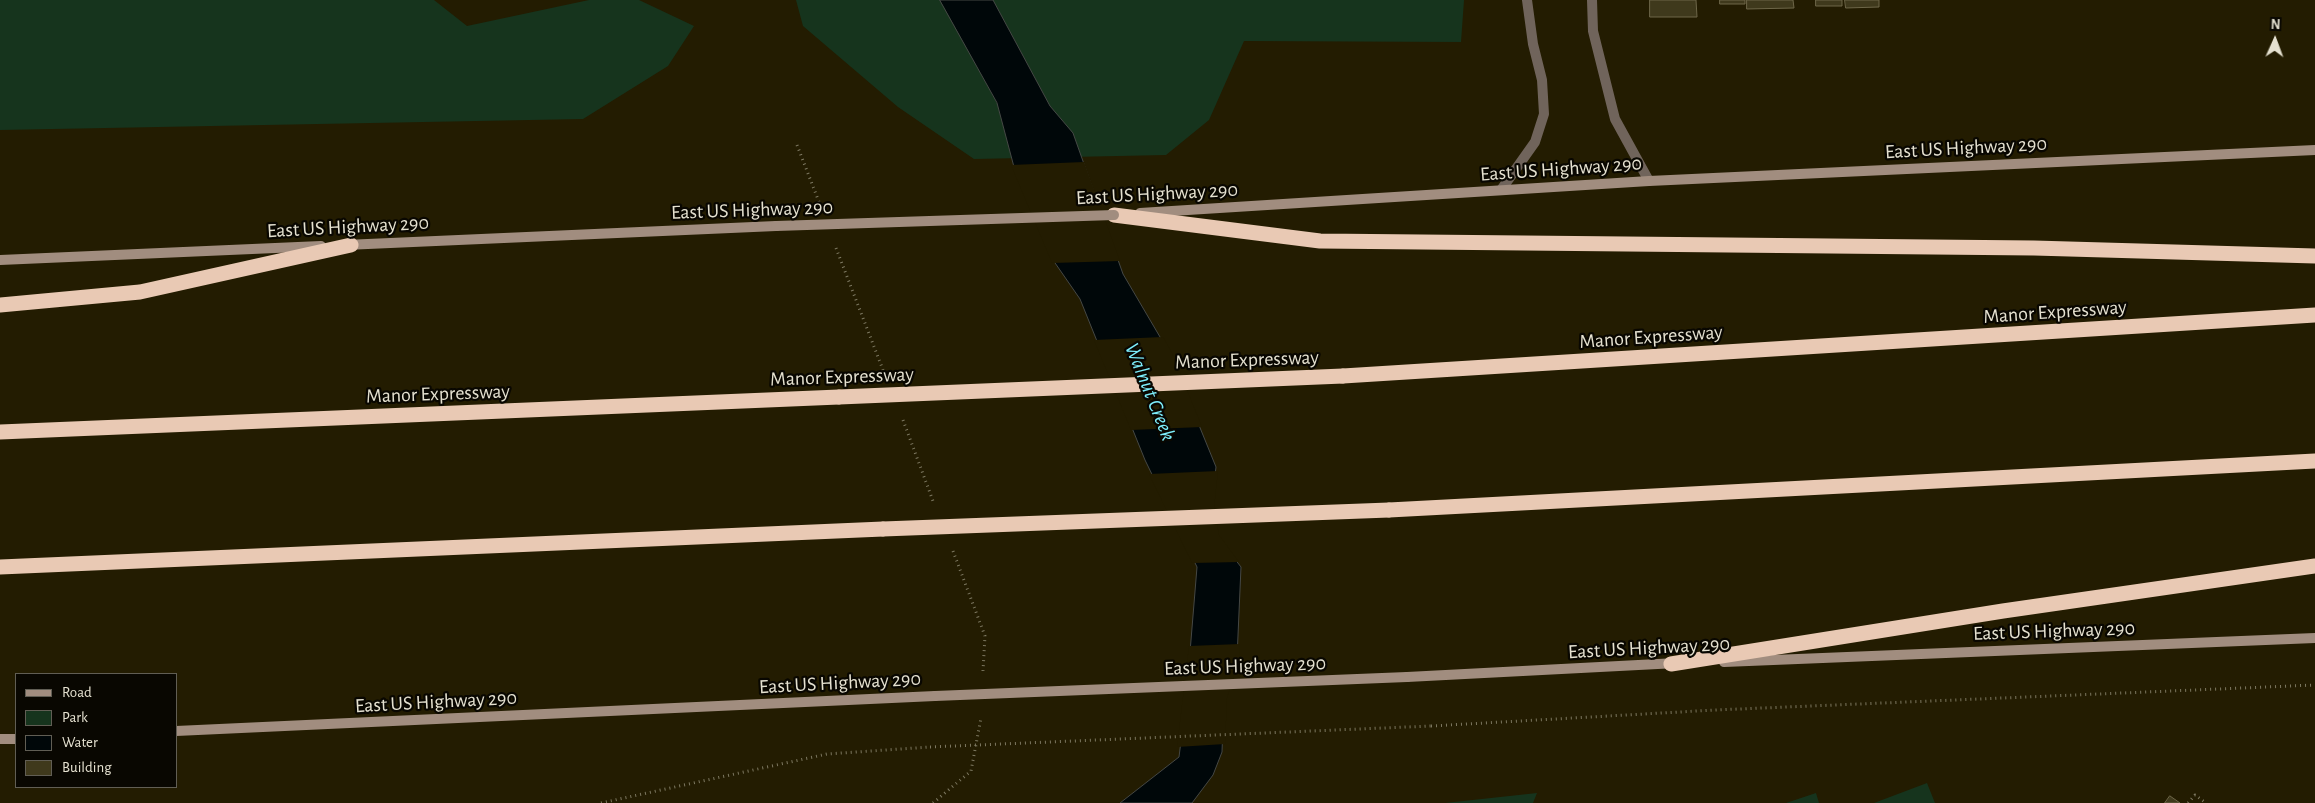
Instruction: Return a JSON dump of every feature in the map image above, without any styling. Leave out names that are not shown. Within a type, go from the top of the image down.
[{"type":"highway","points":[[1114,214],[1320,241],[2034,248],[2315,256]]},
{"type":"highway","points":[[0,305],[140,292],[351,245]]},
{"type":"highway","name":"Manor Expressway","points":[[0,432],[1343,376],[2315,315]]},
{"type":"highway","points":[[0,567],[883,529],[1389,510],[2315,461]]},
{"type":"highway","points":[[1671,664],[2003,611],[2315,566]]},
{"type":"main road","name":"East US Highway 290","points":[[0,260],[776,226],[1114,214],[1649,181],[2315,150]]},
{"type":"main road","name":"East US Highway 290","points":[[178,731],[1671,664],[2315,638]]},
{"type":"main road","points":[[0,740],[15,739]]},
{"type":"street","points":[[1500,190],[1535,142],[1544,114],[1542,80],[1533,44],[1527,0]]},
{"type":"street","points":[[1592,0],[1593,30],[1615,119],[1649,181]]},
{"type":"path","points":[[797,145],[822,210]]},
{"type":"path","points":[[836,247],[886,376]]},
{"type":"path","points":[[900,414],[936,506]]},
{"type":"path","points":[[950,543],[985,636],[983,681]]},
{"type":"path","points":[[601,803],[827,754],[930,747],[1431,726],[1724,709],[2315,685]]},
{"type":"path","points":[[933,803],[971,771],[981,717]]},
{"type":"path","points":[[2188,803],[2195,795],[2206,803]]},
{"type":"green space","points":[[0,0],[434,0],[467,26],[589,0],[639,0],[694,26],[668,66],[583,119],[0,130]]},
{"type":"green space","points":[[796,0],[1464,0],[1461,42],[1244,41],[1209,120],[1166,155],[974,159],[898,107],[803,26]]},
{"type":"green space","points":[[1927,783],[1935,803],[1874,803]]},
{"type":"green space","points":[[1537,793],[1533,803],[1445,803]]},
{"type":"green space","points":[[1816,793],[1819,803],[1786,803]]},
{"type":"water","name":"Walnut Creek","points":[[940,0],[993,0],[1050,106],[1073,133],[1123,274],[1170,354],[1216,467],[1211,509],[1217,536],[1241,567],[1237,658],[1224,697],[1222,752],[1213,775],[1192,803],[1120,803],[1179,757],[1186,701],[1197,567],[1145,460],[1080,299],[1053,260],[1014,167],[997,103]]},
{"type":"pier","points":[[1084,162],[1120,261],[1052,263],[1011,165]]},
{"type":"pier","points":[[1163,337],[1172,353],[1202,427],[1131,430],[1094,340]]},
{"type":"pier","points":[[1218,471],[1214,508],[1219,535],[1239,562],[1192,563],[1149,474]]},
{"type":"pier","points":[[1240,644],[1239,658],[1227,698],[1225,744],[1177,747],[1189,646]]},
{"type":"building","points":[[1650,0],[1696,0],[1697,17],[1650,17]]},
{"type":"building","points":[[1720,0],[1745,0],[1745,4],[1720,4]]},
{"type":"building","points":[[1747,0],[1793,0],[1794,8],[1747,9]]},
{"type":"building","points":[[1816,0],[1842,0],[1842,6],[1816,6]]},
{"type":"building","points":[[1845,0],[1879,0],[1879,7],[1846,8]]},
{"type":"building","points":[[2170,796],[2180,803],[2165,803]]}]
